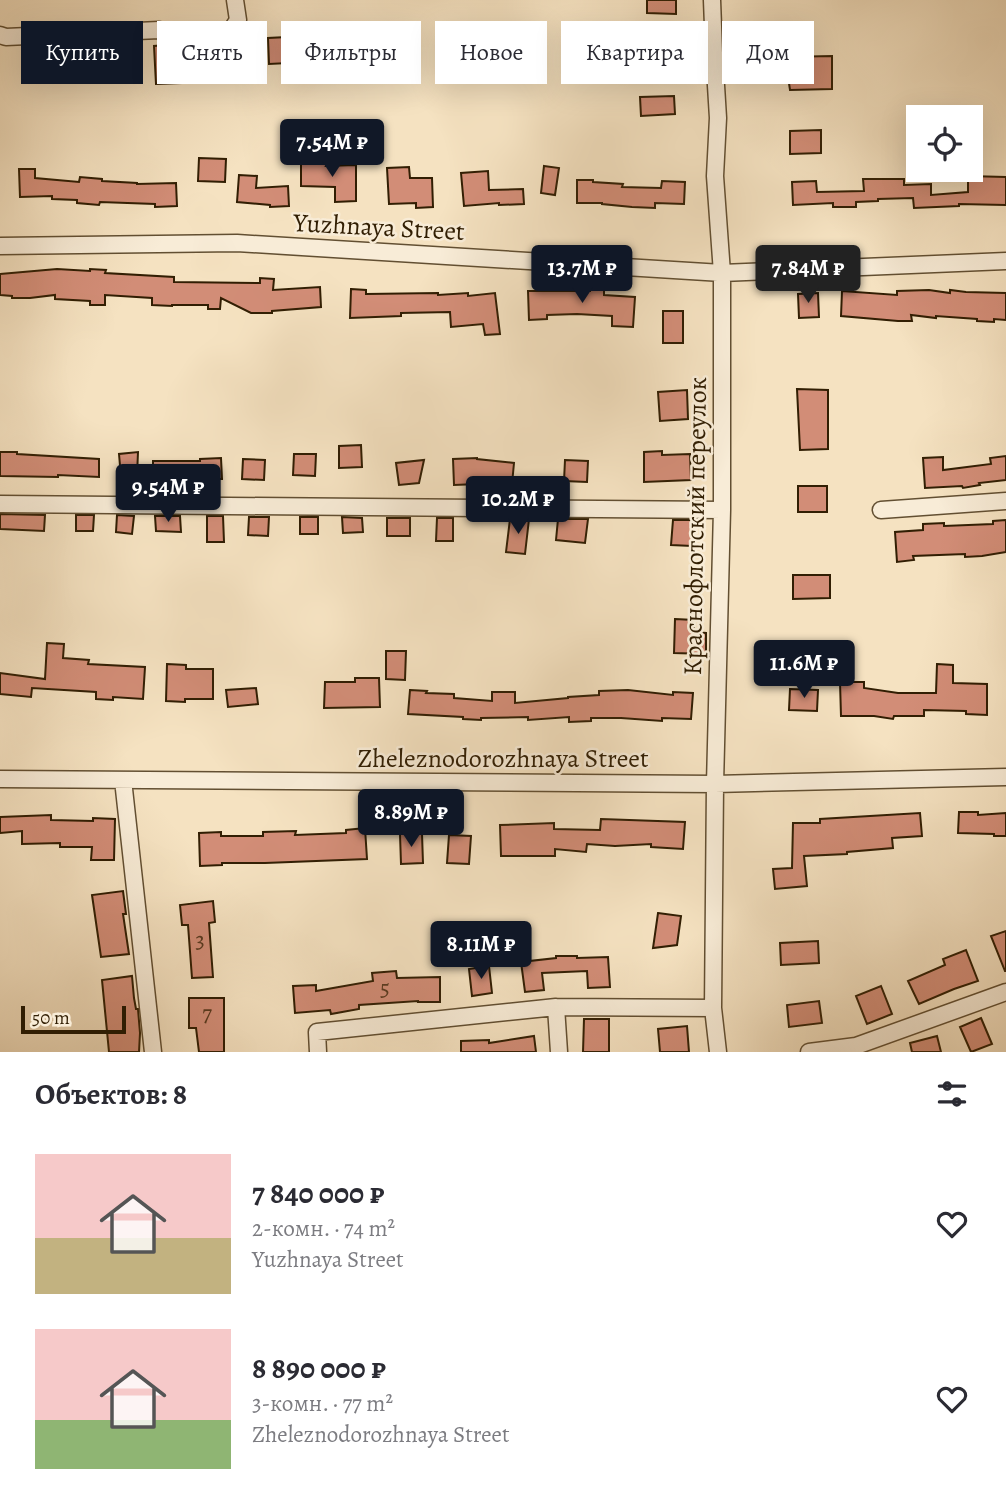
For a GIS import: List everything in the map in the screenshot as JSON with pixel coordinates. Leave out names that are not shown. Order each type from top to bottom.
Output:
[{"type":"street","points":[[0,35],[6,37],[159,30],[179,39],[226,39],[238,20],[235,0]]},
{"type":"street","name":"Краснофлотский переулок","points":[[712,0],[718,118],[715,176],[722,273],[722,510],[713,1008],[718,1052]]},
{"type":"street","name":"Yuzhnaya Street","points":[[0,246],[237,243],[722,273],[1006,261]]},
{"type":"street","points":[[881,509],[1006,501]]},
{"type":"street","points":[[0,504],[722,510]]},
{"type":"street","name":"Zheleznodorozhnaya Street","points":[[0,779],[715,784],[1006,777]]},
{"type":"street","points":[[123,780],[153,1052]]},
{"type":"street","points":[[809,1052],[856,1046],[1006,992]]},
{"type":"street","points":[[556,1007],[559,1052]]},
{"type":"street","points":[[318,1052],[317,1032],[556,1007],[713,1008]]},
{"type":"building","points":[[647,0],[676,0],[676,14],[647,13]]},
{"type":"building","points":[[281,37],[281,63],[269,64],[268,38]]},
{"type":"building","points":[[154,46],[157,46],[157,84],[156,84]]},
{"type":"building","points":[[814,56],[832,56],[832,89],[790,90],[789,84],[814,84]]},
{"type":"building","points":[[674,96],[675,114],[641,116],[640,97]]},
{"type":"building","points":[[821,130],[821,153],[790,154],[790,131]]},
{"type":"building","points":[[199,158],[226,159],[225,182],[198,181]]},
{"type":"building","points":[[301,163],[356,165],[356,201],[335,202],[335,187],[301,186]]},
{"type":"building","points":[[544,166],[559,168],[555,195],[541,193]]},
{"type":"building","points":[[409,167],[410,178],[432,178],[433,207],[416,208],[416,203],[389,204],[387,168]]},
{"type":"building","points":[[19,169],[35,169],[35,178],[79,182],[80,177],[137,184],[176,183],[177,206],[155,207],[155,204],[100,202],[99,205],[77,203],[77,200],[52,199],[52,196],[20,197]]},
{"type":"building","points":[[488,171],[489,190],[523,189],[524,204],[464,206],[461,173]]},
{"type":"building","points":[[239,175],[257,176],[256,188],[288,186],[289,206],[270,207],[237,202]]},
{"type":"building","points":[[983,176],[1006,177],[1006,205],[959,204],[914,208],[913,198],[856,202],[856,207],[833,207],[833,203],[793,205],[792,182],[816,181],[817,192],[864,191],[863,179],[904,179],[904,185],[931,184],[931,195],[968,192],[968,182],[983,182]]},
{"type":"building","points":[[577,180],[623,184],[622,187],[661,188],[662,181],[685,182],[684,204],[655,203],[655,208],[577,203]]},
{"type":"building","points":[[57,269],[106,270],[105,273],[174,277],[174,282],[260,283],[260,278],[274,279],[273,290],[320,287],[321,307],[251,313],[221,298],[220,309],[208,309],[208,305],[152,305],[152,298],[105,295],[105,305],[90,305],[90,301],[55,299],[55,295],[12,298],[0,295],[0,274]]},
{"type":"building","points":[[351,289],[366,290],[366,294],[468,293],[468,296],[495,293],[500,334],[485,335],[483,324],[451,327],[450,312],[350,318]]},
{"type":"building","points":[[604,290],[604,295],[635,297],[633,327],[612,326],[612,316],[547,315],[547,319],[529,320],[528,291]]},
{"type":"building","points":[[929,290],[950,293],[950,290],[1006,293],[1006,320],[994,319],[994,322],[911,315],[912,321],[898,321],[841,316],[842,291],[897,295],[897,291]]},
{"type":"building","points":[[818,293],[819,317],[799,318],[798,294]]},
{"type":"building","points":[[663,311],[683,311],[683,343],[663,343]]},
{"type":"building","points":[[797,389],[828,390],[828,449],[800,450]]},
{"type":"building","points":[[687,390],[688,419],[660,421],[658,392]]},
{"type":"building","points":[[361,445],[362,467],[339,468],[339,446]]},
{"type":"building","points":[[662,451],[662,455],[690,454],[691,480],[644,482],[644,452]]},
{"type":"building","points":[[0,452],[99,459],[99,477],[0,476]]},
{"type":"building","points":[[138,452],[137,476],[121,477],[119,454]]},
{"type":"building","points":[[294,454],[316,454],[315,476],[293,475]]},
{"type":"building","points":[[1006,456],[1006,480],[963,488],[925,488],[923,458],[943,457],[943,470],[991,464],[990,458]]},
{"type":"building","points":[[221,458],[222,479],[157,478],[157,475],[153,475],[153,461]]},
{"type":"building","points":[[477,458],[514,463],[512,484],[478,481],[478,484],[454,485],[453,459]]},
{"type":"building","points":[[243,459],[265,460],[264,480],[242,479]]},
{"type":"building","points":[[424,460],[419,483],[399,485],[396,463]]},
{"type":"building","points":[[565,460],[588,461],[587,482],[564,481]]},
{"type":"building","points":[[798,486],[827,486],[827,512],[798,512]]},
{"type":"building","points":[[0,514],[45,515],[44,531],[0,529]]},
{"type":"building","points":[[76,515],[94,515],[93,531],[76,531]]},
{"type":"building","points":[[117,515],[134,516],[132,534],[116,532]]},
{"type":"building","points":[[155,516],[180,516],[181,532],[156,531]]},
{"type":"building","points":[[207,516],[223,516],[224,542],[207,542]]},
{"type":"building","points":[[249,517],[269,517],[268,536],[248,535]]},
{"type":"building","points":[[300,517],[318,517],[318,534],[300,534]]},
{"type":"building","points":[[342,517],[362,518],[363,532],[343,533]]},
{"type":"building","points":[[387,518],[410,518],[410,536],[387,536]]},
{"type":"building","points":[[437,518],[453,518],[453,541],[436,541]]},
{"type":"building","points":[[510,519],[529,519],[525,554],[506,552]]},
{"type":"building","points":[[558,519],[588,519],[585,543],[556,540]]},
{"type":"building","points":[[673,520],[694,520],[692,546],[671,545]]},
{"type":"building","points":[[1006,520],[1006,552],[965,557],[965,554],[913,556],[914,560],[897,562],[895,532],[923,530],[923,524],[993,524],[993,521]]},
{"type":"building","points":[[793,575],[830,575],[830,598],[793,599]]},
{"type":"building","points":[[675,619],[694,620],[694,632],[706,633],[706,654],[674,653]]},
{"type":"building","points":[[47,643],[64,644],[63,658],[89,660],[88,664],[145,667],[143,699],[96,699],[96,692],[32,688],[31,697],[0,694],[0,673],[45,679]]},
{"type":"building","points":[[386,651],[406,651],[405,680],[386,679]]},
{"type":"building","points":[[167,664],[186,665],[186,669],[213,669],[213,699],[166,701]]},
{"type":"building","points":[[937,664],[953,665],[953,683],[987,684],[987,715],[966,714],[966,711],[924,710],[924,716],[894,716],[893,719],[841,716],[840,682],[864,682],[864,688],[898,693],[936,693]]},
{"type":"building","points":[[355,678],[379,678],[380,707],[324,708],[325,682],[355,682]]},
{"type":"building","points":[[256,688],[258,704],[228,707],[226,690]]},
{"type":"building","points":[[790,689],[818,690],[817,711],[789,710]]},
{"type":"building","points":[[410,690],[492,701],[492,692],[515,692],[515,703],[599,695],[599,691],[628,690],[673,695],[673,692],[693,693],[691,719],[662,718],[662,721],[591,718],[591,721],[569,722],[569,717],[481,720],[408,714]]},
{"type":"building","points":[[959,812],[978,812],[978,815],[1006,813],[1006,836],[958,833]]},
{"type":"building","points":[[920,813],[922,836],[892,838],[893,848],[804,856],[807,886],[775,889],[773,869],[792,868],[793,823],[820,823],[820,819]]},
{"type":"building","points":[[51,815],[51,820],[115,819],[114,860],[91,860],[92,847],[60,847],[60,843],[22,844],[22,831],[0,833],[0,817]]},
{"type":"building","points":[[601,819],[685,822],[683,849],[651,847],[651,844],[587,844],[586,852],[555,849],[555,856],[501,856],[500,825],[554,823],[554,829],[600,830]]},
{"type":"building","points":[[365,828],[367,859],[200,866],[199,833],[263,836],[263,832],[296,831],[295,835],[346,833],[346,830]]},
{"type":"building","points":[[400,834],[422,834],[423,863],[401,864]]},
{"type":"building","points":[[449,835],[471,836],[469,864],[447,863]]},
{"type":"building","points":[[123,891],[126,914],[123,914],[129,954],[101,957],[92,895]]},
{"type":"building","points":[[213,901],[215,922],[209,923],[213,977],[192,978],[188,925],[182,925],[180,905]]},
{"type":"building","points":[[658,913],[681,916],[677,945],[653,948]]},
{"type":"building","points":[[1006,931],[1006,971],[1005,971],[991,936]]},
{"type":"building","points":[[818,941],[819,963],[781,965],[780,943]]},
{"type":"building","points":[[966,950],[978,981],[919,1004],[908,981],[945,965],[943,959]]},
{"type":"building","points":[[556,956],[608,957],[610,987],[588,988],[587,971],[542,973],[544,990],[525,992],[521,962]]},
{"type":"building","points":[[489,966],[492,993],[472,996],[469,969]]},
{"type":"building","points":[[396,971],[397,978],[440,977],[440,1002],[359,1005],[359,1009],[331,1014],[330,1010],[295,1013],[293,986],[316,985],[316,991],[373,981],[372,973]]},
{"type":"building","points":[[132,976],[138,1009],[139,1052],[109,1052],[102,980]]},
{"type":"building","points":[[881,986],[892,1014],[867,1024],[856,996]]},
{"type":"building","points":[[189,998],[224,998],[224,1052],[199,1052],[196,1028],[189,1028]]},
{"type":"building","points":[[819,1001],[822,1023],[789,1027],[787,1005]]},
{"type":"building","points":[[981,1018],[992,1044],[971,1052],[960,1027]]},
{"type":"building","points":[[584,1019],[609,1019],[609,1052],[583,1052]]},
{"type":"building","points":[[687,1026],[689,1052],[660,1052],[658,1029]]},
{"type":"building","points":[[534,1036],[536,1052],[461,1052],[461,1041],[489,1040],[489,1043]]},
{"type":"building","points":[[937,1036],[941,1052],[912,1052],[910,1043]]}]
